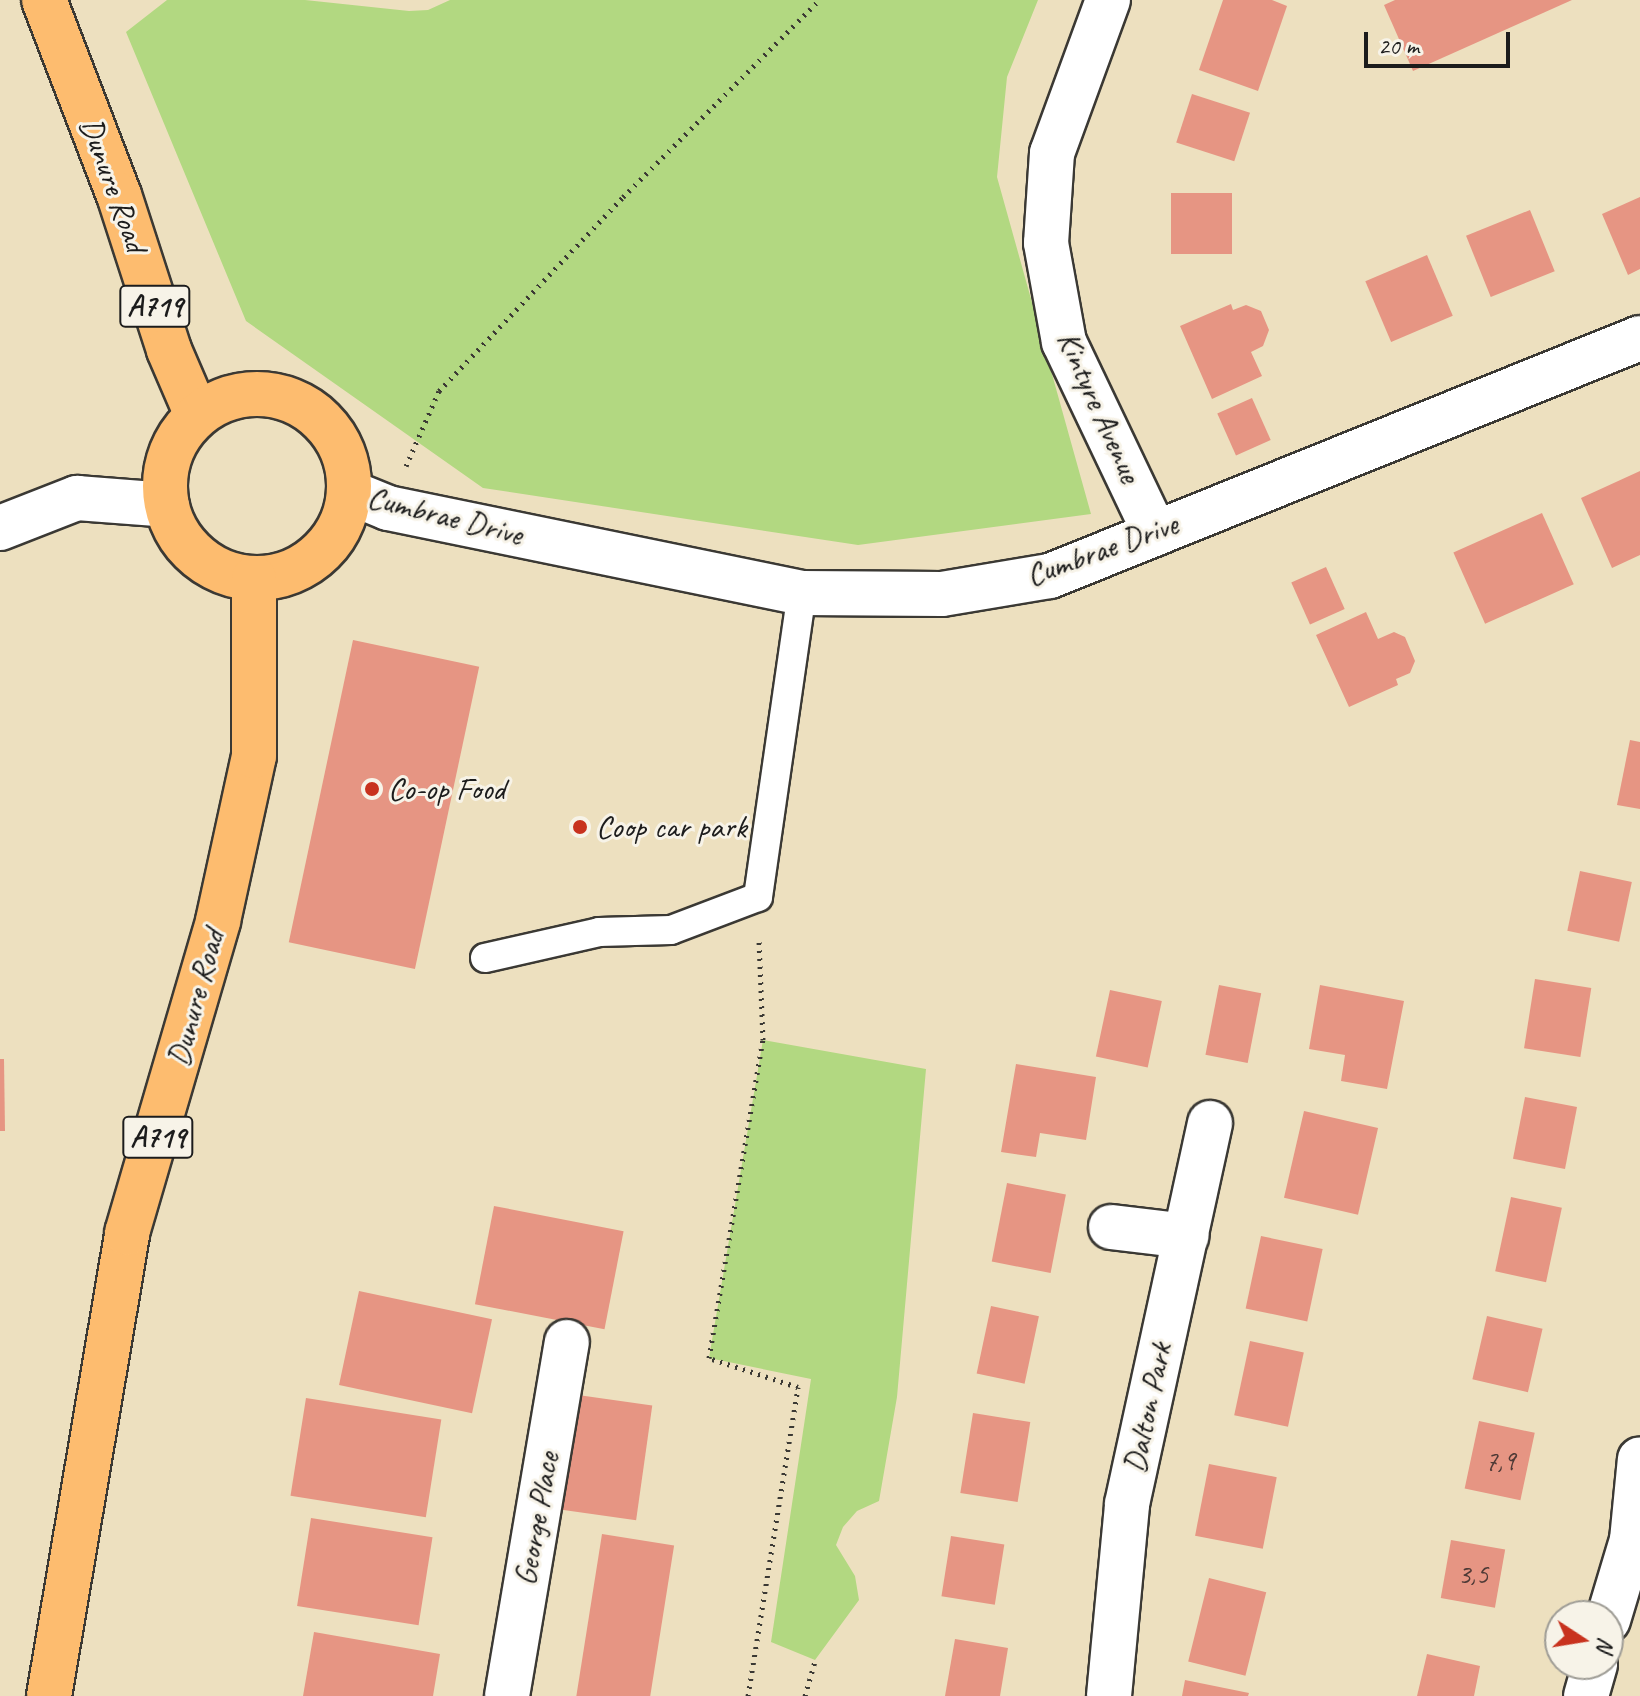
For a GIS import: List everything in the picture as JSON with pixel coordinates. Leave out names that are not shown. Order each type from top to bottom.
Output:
[{"type":"main road","name":"Dunure Road","points":[[44,0],[119,195],[169,350],[197,415]]},
{"type":"main road","points":[[254,393],[284,397],[312,412],[333,434],[368,500],[343,520],[329,544],[307,563],[282,575],[254,578],[224,572],[198,557],[178,533],[167,505],[165,480],[170,456],[181,433],[197,415],[224,399],[254,393]]},
{"type":"main road","name":"Dunure Road","points":[[49,1696],[127,1233],[218,921],[254,756],[254,578]]},
{"type":"street","name":"Kintyre Avenue","points":[[1108,0],[1052,153],[1046,243],[1064,342],[1155,533]]},
{"type":"street","name":"Cumbrae Drive","points":[[368,500],[802,593],[942,594],[1050,576],[1640,338]]},
{"type":"street","points":[[0,528],[77,498],[167,505]]},
{"type":"street","name":"Dalton Park","points":[[1109,1696],[1127,1504],[1210,1123]]},
{"type":"street","points":[[1111,1227],[1186,1236]]},
{"type":"street","name":"George Place","points":[[507,1696],[567,1342]]},
{"type":"street","points":[[1614,1600],[1632,1540],[1640,1459]]},
{"type":"lane","points":[[485,958],[599,932],[671,930],[758,897],[802,593]]},
{"type":"path","points":[[368,500],[439,391],[623,197],[819,0]]},
{"type":"path","points":[[748,1696],[798,1387],[709,1358],[763,1040],[758,897]]},
{"type":"path","points":[[805,1696],[815,1660]]},
{"type":"green space","points":[[167,0],[305,0],[409,11],[428,10],[450,0],[1038,0],[1007,77],[997,177],[1091,514],[858,545],[483,488],[246,321],[126,32]]},
{"type":"green space","points":[[763,1040],[926,1069],[897,1397],[879,1501],[857,1511],[843,1527],[836,1545],[855,1576],[859,1600],[815,1660],[771,1642],[811,1379],[709,1358]]},
{"type":"building","points":[[1223,0],[1272,0],[1287,6],[1258,91],[1199,70]]},
{"type":"building","points":[[1395,0],[1572,0],[1413,71],[1384,5]]},
{"type":"building","points":[[1192,94],[1250,113],[1234,161],[1176,143]]},
{"type":"building","points":[[1171,193],[1232,193],[1232,254],[1171,254]]},
{"type":"building","points":[[1640,197],[1640,269],[1628,275],[1602,214]]},
{"type":"building","points":[[1530,210],[1555,271],[1491,297],[1466,236]]},
{"type":"building","points":[[1427,255],[1453,316],[1391,342],[1365,281]]},
{"type":"building","points":[[1231,304],[1233,310],[1246,305],[1261,311],[1269,330],[1263,346],[1251,352],[1262,376],[1212,399],[1180,326]]},
{"type":"building","points":[[1252,398],[1271,440],[1236,455],[1217,413]]},
{"type":"building","points":[[1640,471],[1640,555],[1612,568],[1581,498]]},
{"type":"building","points":[[1542,513],[1574,584],[1485,624],[1453,552]]},
{"type":"building","points":[[1326,567],[1345,609],[1310,624],[1291,582]]},
{"type":"building","points":[[1366,612],[1378,639],[1394,632],[1405,637],[1415,661],[1410,673],[1396,679],[1398,685],[1349,707],[1316,635]]},
{"type":"building","points":[[353,640],[479,667],[415,969],[289,942]]},
{"type":"building","points":[[1630,740],[1640,742],[1640,809],[1617,805]]},
{"type":"building","points":[[1580,871],[1632,882],[1619,942],[1567,931]]},
{"type":"building","points":[[1535,979],[1591,988],[1580,1057],[1524,1048]]},
{"type":"building","points":[[1219,985],[1261,993],[1248,1063],[1205,1055]]},
{"type":"building","points":[[1320,985],[1404,1001],[1387,1089],[1341,1081],[1345,1055],[1309,1049]]},
{"type":"building","points":[[1110,990],[1162,1001],[1148,1068],[1096,1057]]},
{"type":"building","points":[[0,1059],[4,1059],[5,1131],[0,1131]]},
{"type":"building","points":[[1016,1064],[1096,1077],[1086,1140],[1040,1133],[1036,1157],[1001,1152]]},
{"type":"building","points":[[1525,1097],[1577,1107],[1565,1169],[1513,1159]]},
{"type":"building","points":[[1304,1111],[1378,1128],[1358,1215],[1284,1198]]},
{"type":"building","points":[[1007,1183],[1066,1194],[1051,1273],[992,1262]]},
{"type":"building","points":[[1511,1197],[1562,1208],[1546,1282],[1495,1271]]},
{"type":"building","points":[[494,1206],[624,1231],[604,1329],[475,1304]]},
{"type":"building","points":[[1261,1236],[1323,1249],[1307,1321],[1246,1308]]},
{"type":"building","points":[[359,1291],[492,1319],[472,1413],[339,1385]]},
{"type":"building","points":[[991,1306],[1039,1316],[1025,1384],[977,1373]]},
{"type":"building","points":[[1487,1316],[1543,1329],[1528,1392],[1472,1379]]},
{"type":"building","points":[[1250,1341],[1304,1352],[1288,1427],[1234,1415]]},
{"type":"building","points":[[578,1395],[652,1405],[636,1520],[562,1510]]},
{"type":"building","points":[[306,1398],[441,1419],[426,1517],[291,1496]]},
{"type":"building","points":[[973,1413],[1030,1422],[1018,1502],[960,1493]]},
{"type":"building","points":[[1479,1421],[1535,1433],[1520,1500],[1465,1488]]},
{"type":"building","points":[[1209,1464],[1277,1477],[1263,1549],[1195,1536]]},
{"type":"building","points":[[311,1518],[432,1537],[419,1625],[297,1606]]},
{"type":"building","points":[[602,1534],[674,1545],[650,1696],[576,1696]]},
{"type":"building","points":[[951,1536],[1004,1544],[995,1605],[941,1596]]},
{"type":"building","points":[[1451,1540],[1505,1550],[1495,1608],[1441,1598]]},
{"type":"building","points":[[1209,1578],[1266,1592],[1245,1676],[1188,1661]]},
{"type":"building","points":[[314,1632],[440,1654],[433,1696],[303,1696]]},
{"type":"building","points":[[955,1639],[1008,1648],[1000,1696],[945,1696]]},
{"type":"building","points":[[1427,1654],[1480,1666],[1474,1696],[1417,1696]]},
{"type":"building","points":[[1185,1680],[1249,1693],[1248,1696],[1182,1696]]},
{"type":"place","name":"Co-op Food","points":[[372,789]]},
{"type":"place","name":"Coop car park","points":[[580,827]]}]
